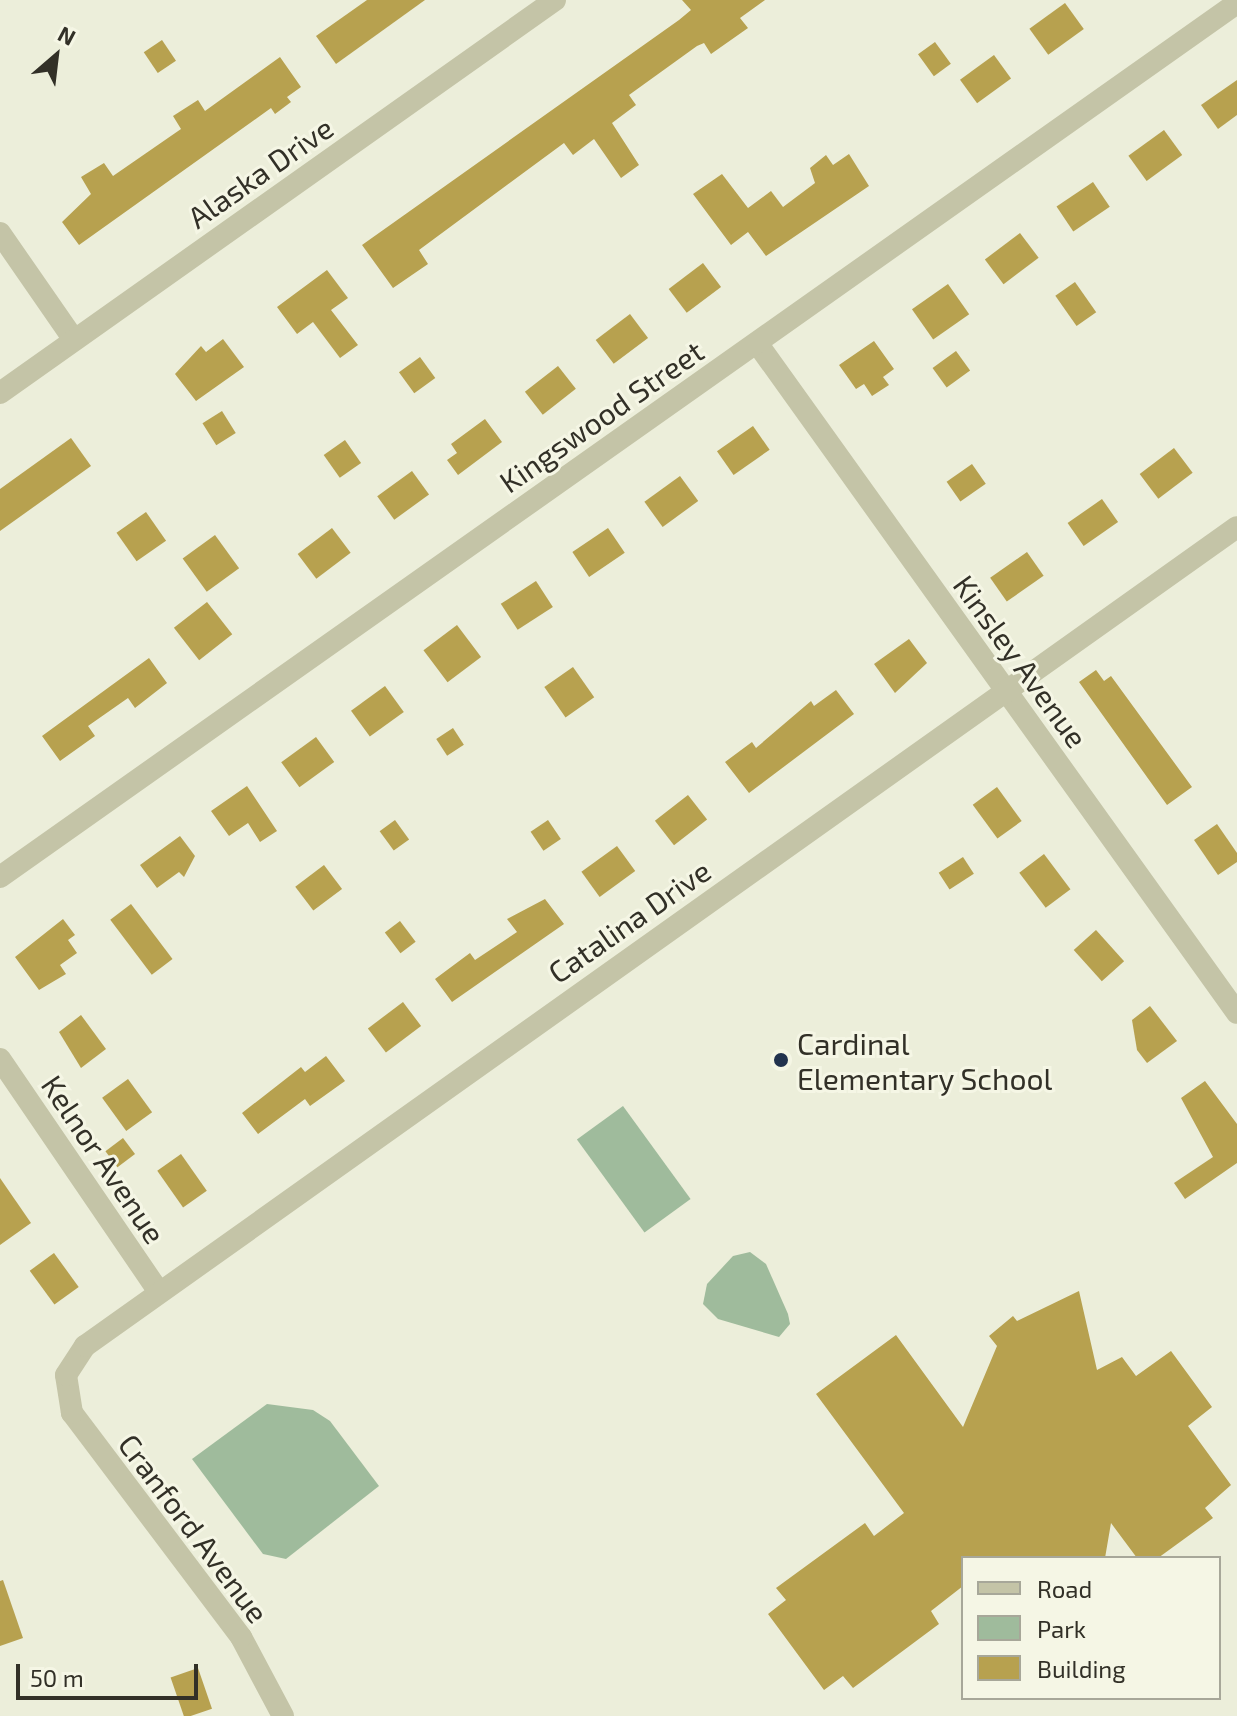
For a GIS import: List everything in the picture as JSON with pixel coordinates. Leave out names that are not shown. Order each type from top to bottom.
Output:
[{"type":"street","name":"Alaska Drive","points":[[0,393],[555,0]]},
{"type":"street","name":"Kingswood Street","points":[[0,877],[1237,3]]},
{"type":"street","points":[[0,233],[74,340]]},
{"type":"street","name":"Kinsley Avenue","points":[[757,343],[1237,1013]]},
{"type":"street","name":"Catalina Drive","points":[[66,1375],[99,1333],[1237,527]]},
{"type":"street","name":"Kelnor Avenue","points":[[0,1059],[159,1292]]},
{"type":"street","name":"Cranford Avenue","points":[[66,1375],[67,1396],[81,1429],[241,1637],[283,1716]]},
{"type":"green space","points":[[623,1106],[691,1199],[644,1233],[577,1140]]},
{"type":"green space","points":[[750,1252],[766,1264],[788,1314],[790,1324],[779,1337],[718,1319],[703,1304],[707,1284],[733,1256]]},
{"type":"green space","points":[[267,1404],[313,1410],[330,1421],[379,1486],[286,1559],[263,1554],[192,1459]]},
{"type":"building","points":[[367,0],[425,0],[336,64],[316,36]]},
{"type":"building","points":[[682,0],[765,0],[740,18],[748,28],[711,54],[704,43],[697,46],[629,95],[636,105],[612,123],[639,165],[621,178],[594,139],[573,155],[564,143],[419,250],[428,264],[393,288],[362,245],[679,20],[691,10]]},
{"type":"building","points":[[1065,3],[1084,29],[1048,55],[1029,29]]},
{"type":"building","points":[[162,40],[176,61],[158,73],[144,52]]},
{"type":"building","points":[[935,42],[951,64],[934,76],[918,54]]},
{"type":"building","points":[[994,55],[1011,78],[977,103],[960,80]]},
{"type":"building","points":[[280,57],[301,87],[287,97],[291,102],[275,114],[271,108],[79,245],[62,222],[91,194],[81,177],[104,163],[113,176],[181,129],[173,116],[198,100],[205,111]]},
{"type":"building","points":[[1237,80],[1237,115],[1218,129],[1201,105]]},
{"type":"building","points":[[1164,130],[1182,155],[1147,181],[1128,156]]},
{"type":"building","points":[[849,154],[869,186],[766,256],[748,232],[731,245],[693,194],[722,174],[748,208],[771,191],[783,207],[815,183],[810,168],[826,155],[833,165]]},
{"type":"building","points":[[1093,182],[1110,207],[1073,231],[1057,207]]},
{"type":"building","points":[[1020,233],[1039,258],[1004,284],[985,259]]},
{"type":"building","points":[[703,263],[721,287],[687,313],[669,289]]},
{"type":"building","points":[[327,270],[348,298],[331,310],[358,345],[340,358],[313,322],[297,334],[277,307]]},
{"type":"building","points":[[1075,282],[1096,312],[1077,326],[1055,296]]},
{"type":"building","points":[[948,284],[969,314],[933,340],[912,309]]},
{"type":"building","points":[[630,314],[648,338],[614,364],[596,340]]},
{"type":"building","points":[[223,339],[244,367],[196,401],[175,374],[201,346],[206,352]]},
{"type":"building","points":[[874,341],[894,369],[883,377],[889,385],[872,396],[864,384],[856,389],[839,365]]},
{"type":"building","points":[[956,351],[970,370],[947,387],[933,368]]},
{"type":"building","points":[[420,357],[435,378],[414,393],[399,372]]},
{"type":"building","points":[[558,366],[576,389],[543,415],[525,392]]},
{"type":"building","points":[[222,411],[236,433],[216,445],[202,423]]},
{"type":"building","points":[[485,419],[502,442],[458,475],[447,460],[457,453],[451,444]]},
{"type":"building","points":[[753,426],[770,450],[734,475],[717,451]]},
{"type":"building","points":[[71,438],[91,466],[0,531],[0,489]]},
{"type":"building","points":[[345,440],[361,463],[340,478],[324,455]]},
{"type":"building","points":[[1174,448],[1193,473],[1158,499],[1140,474]]},
{"type":"building","points":[[972,464],[986,484],[960,501],[947,482]]},
{"type":"building","points":[[412,471],[429,494],[394,520],[377,496]]},
{"type":"building","points":[[680,476],[698,501],[663,527],[644,502]]},
{"type":"building","points":[[1102,499],[1118,522],[1084,546],[1068,523]]},
{"type":"building","points":[[146,512],[166,541],[137,561],[117,533]]},
{"type":"building","points":[[332,528],[351,553],[316,579],[298,554]]},
{"type":"building","points":[[608,528],[625,553],[589,577],[572,552]]},
{"type":"building","points":[[215,535],[239,568],[207,592],[183,559]]},
{"type":"building","points":[[1027,552],[1044,576],[1007,602],[990,578]]},
{"type":"building","points":[[536,581],[553,607],[518,630],[501,604]]},
{"type":"building","points":[[207,602],[232,634],[199,660],[174,628]]},
{"type":"building","points":[[457,625],[481,657],[448,682],[423,650]]},
{"type":"building","points":[[909,639],[927,663],[895,693],[874,664]]},
{"type":"building","points":[[149,658],[167,683],[135,708],[128,698],[88,726],[95,736],[60,761],[42,736]]},
{"type":"building","points":[[573,667],[594,697],[566,717],[544,687]]},
{"type":"building","points":[[1096,670],[1104,681],[1111,676],[1192,787],[1167,805],[1079,682]]},
{"type":"building","points":[[385,686],[404,712],[370,737],[351,711]]},
{"type":"building","points":[[836,690],[854,714],[749,793],[725,762],[752,742],[756,748],[811,701],[814,706]]},
{"type":"building","points":[[453,728],[464,745],[447,756],[436,739]]},
{"type":"building","points":[[316,737],[334,762],[299,787],[281,762]]},
{"type":"building","points":[[247,786],[277,831],[260,842],[248,823],[229,836],[211,811]]},
{"type":"building","points":[[997,787],[1022,821],[997,839],[973,805]]},
{"type":"building","points":[[688,795],[707,819],[674,845],[655,821]]},
{"type":"building","points":[[395,820],[409,839],[394,851],[380,831]]},
{"type":"building","points":[[548,820],[561,839],[543,851],[531,832]]},
{"type":"building","points":[[1217,824],[1237,853],[1237,862],[1218,875],[1194,840]]},
{"type":"building","points":[[180,836],[195,856],[184,877],[179,872],[157,888],[140,865]]},
{"type":"building","points":[[617,846],[635,871],[600,897],[581,872]]},
{"type":"building","points":[[1044,854],[1070,889],[1046,908],[1019,873]]},
{"type":"building","points":[[963,857],[974,874],[950,890],[939,873]]},
{"type":"building","points":[[324,865],[342,889],[313,911],[295,887]]},
{"type":"building","points":[[545,899],[564,924],[452,1002],[435,979],[470,953],[475,960],[517,932],[507,919]]},
{"type":"building","points":[[131,904],[173,959],[152,975],[110,920]]},
{"type":"building","points":[[63,919],[75,935],[68,940],[77,953],[60,965],[66,974],[39,990],[15,957]]},
{"type":"building","points":[[400,921],[416,942],[400,953],[385,932]]},
{"type":"building","points":[[1096,930],[1124,961],[1102,981],[1074,950]]},
{"type":"building","points":[[403,1002],[421,1026],[386,1052],[368,1028]]},
{"type":"building","points":[[1150,1006],[1177,1041],[1147,1063],[1137,1050],[1132,1020]]},
{"type":"building","points":[[81,1015],[106,1049],[81,1068],[59,1032]]},
{"type":"building","points":[[326,1056],[345,1081],[310,1106],[305,1099],[258,1134],[242,1113],[301,1067],[305,1072]]},
{"type":"building","points":[[128,1079],[152,1112],[126,1131],[102,1098]]},
{"type":"building","points":[[1205,1081],[1237,1124],[1237,1163],[1185,1199],[1174,1183],[1213,1157],[1181,1098]]},
{"type":"building","points":[[123,1138],[135,1154],[117,1167],[105,1151]]},
{"type":"building","points":[[181,1154],[207,1191],[183,1207],[157,1171]]},
{"type":"building","points":[[0,1178],[31,1223],[0,1245]]},
{"type":"building","points":[[54,1253],[79,1287],[54,1305],[30,1271]]},
{"type":"building","points":[[1079,1291],[1097,1370],[1122,1357],[1136,1376],[1171,1351],[1212,1407],[1188,1426],[1231,1485],[1205,1508],[1213,1518],[1161,1556],[1136,1556],[1111,1523],[1105,1556],[961,1556],[961,1588],[931,1611],[939,1624],[853,1688],[843,1676],[824,1690],[768,1614],[786,1600],[776,1588],[865,1523],[874,1536],[904,1513],[816,1394],[896,1335],[963,1427],[997,1346],[989,1336],[1013,1316],[1017,1321]]},
{"type":"building","points":[[3,1580],[23,1638],[0,1646],[0,1581]]},
{"type":"building","points":[[198,1668],[212,1709],[184,1716],[171,1677]]},
{"type":"place","name":"Cardinal Elementary School","points":[[781,1060]]}]
